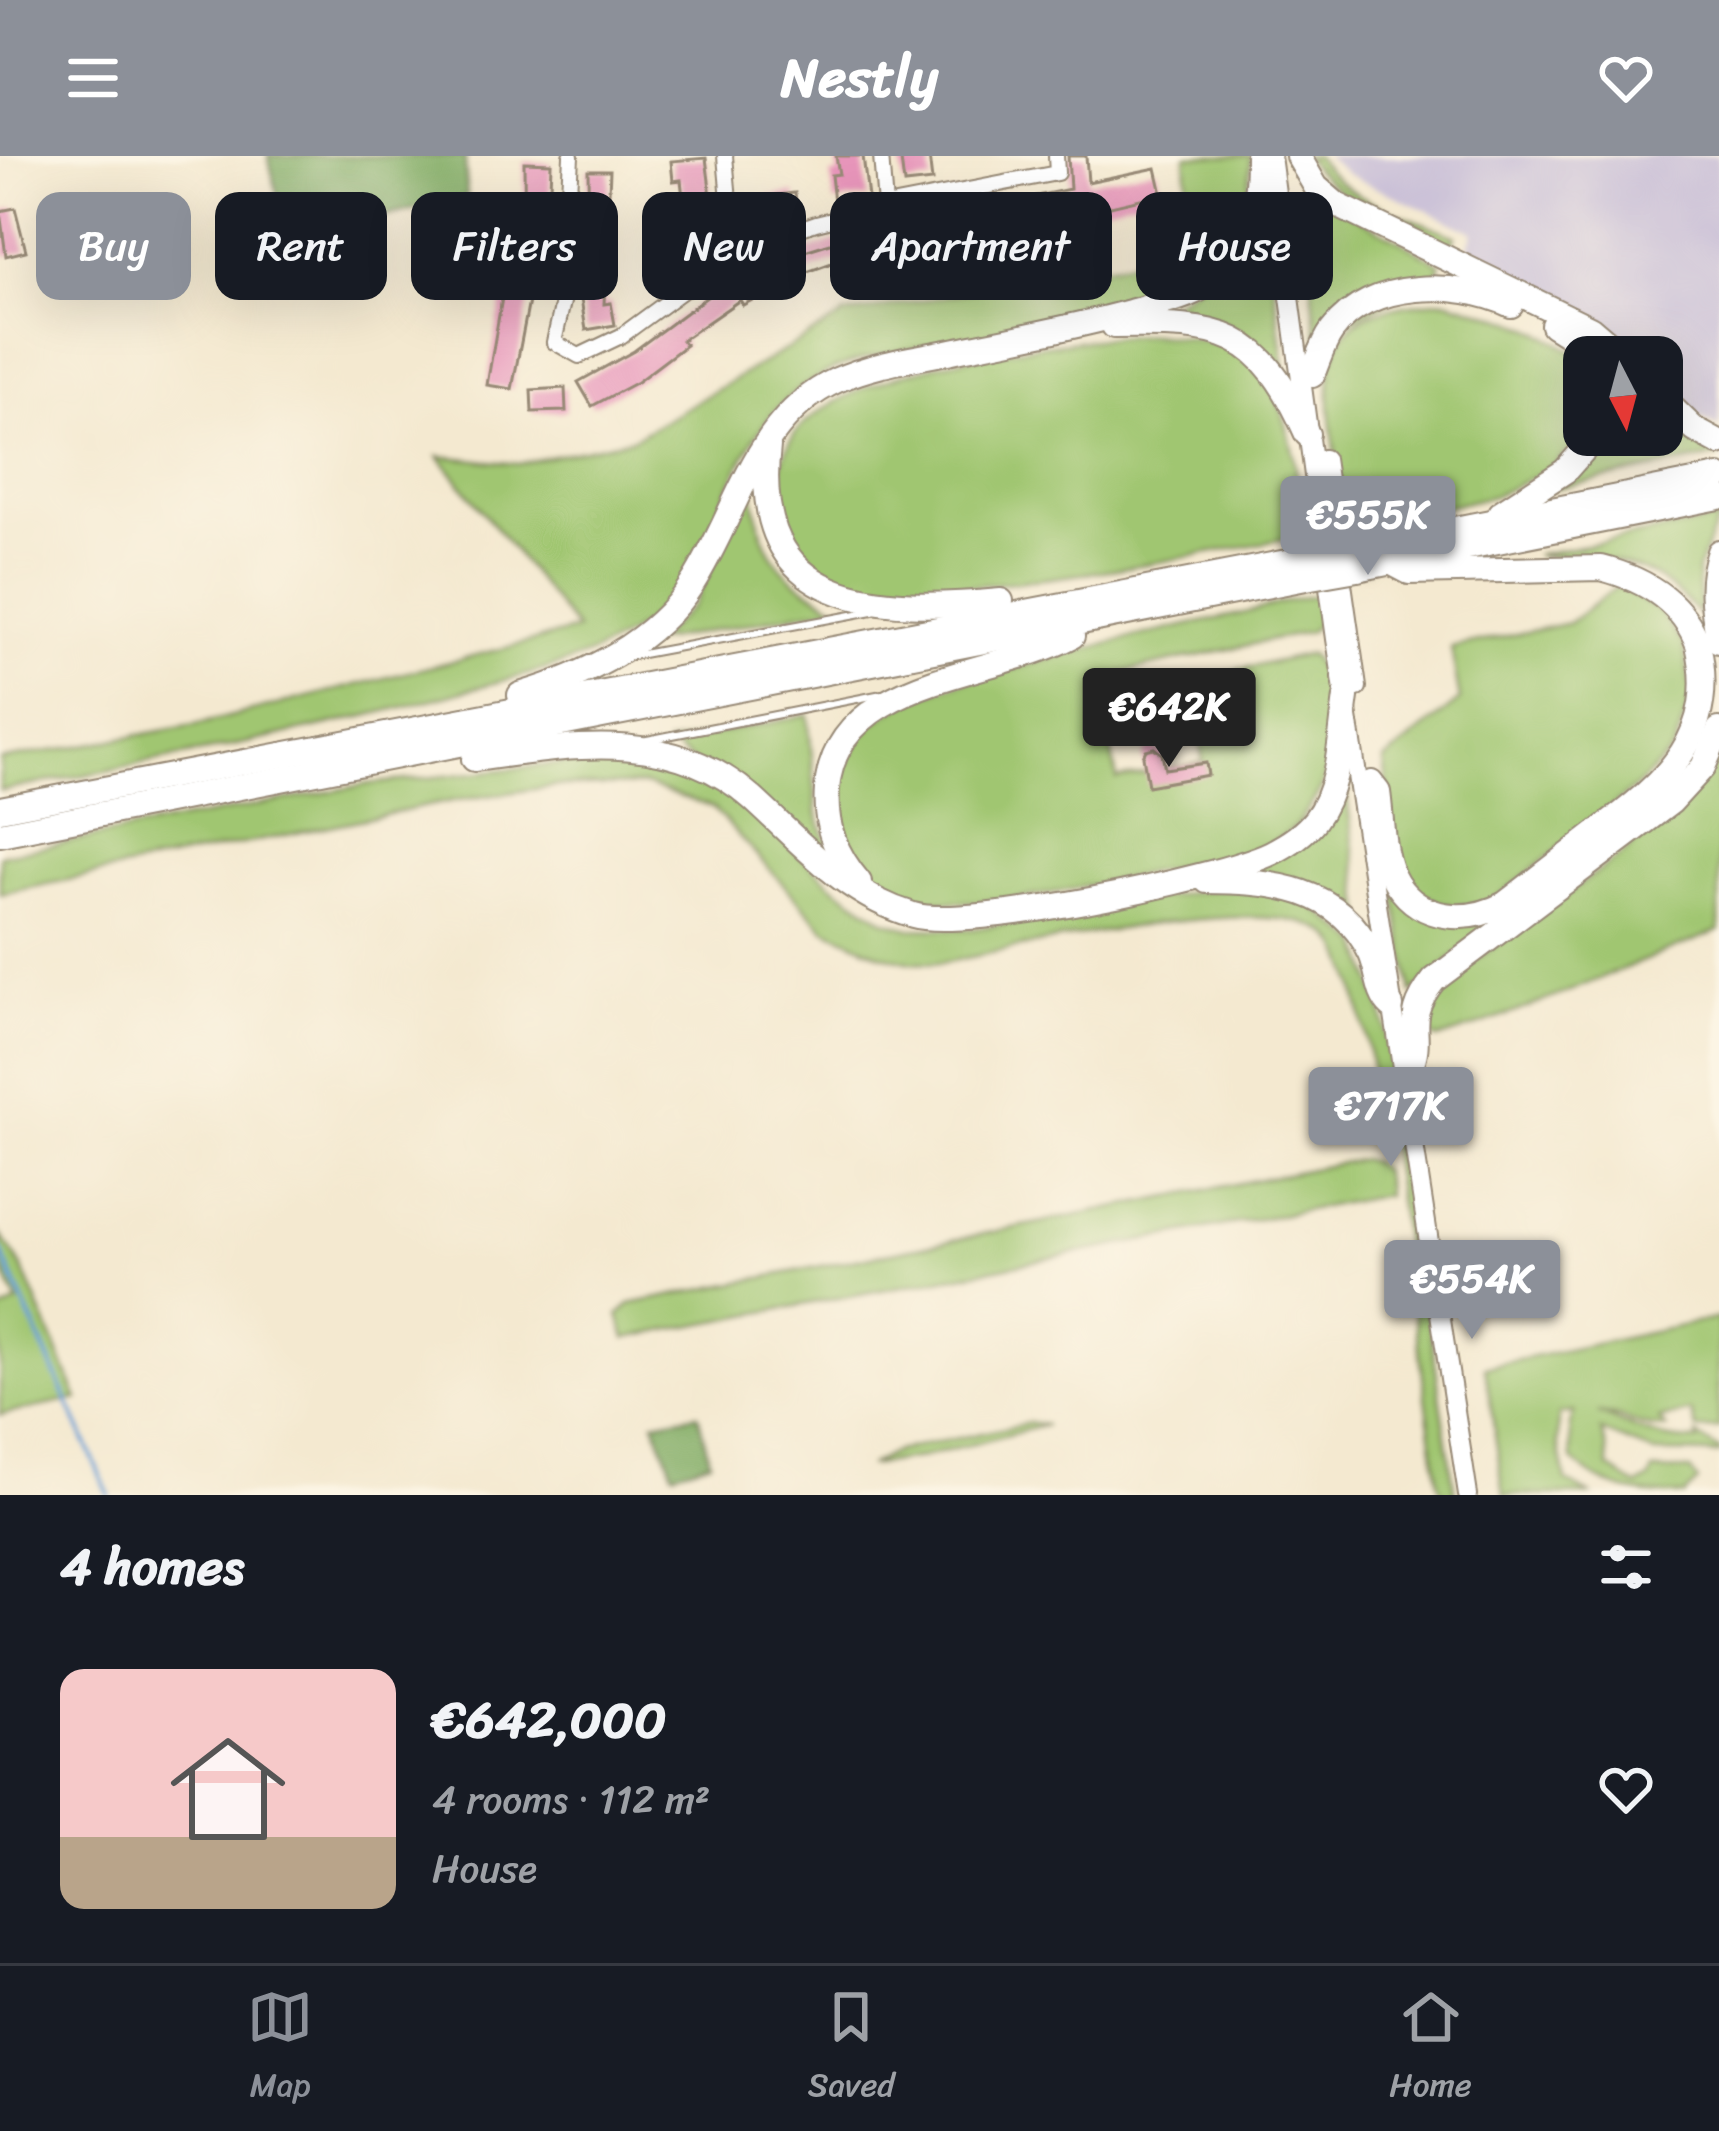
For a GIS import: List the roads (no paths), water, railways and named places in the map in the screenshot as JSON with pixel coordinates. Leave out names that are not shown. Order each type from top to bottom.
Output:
[{"type":"highway","points":[[438,723],[603,662],[668,615],[693,583],[746,474],[799,404],[822,387],[857,372],[1076,327],[1174,300],[1219,277],[1251,226],[1258,156]]},
{"type":"highway","points":[[1298,156],[1316,187],[1337,205],[1599,336]]},
{"type":"highway","points":[[1312,375],[1330,333],[1349,313],[1401,292],[1463,290],[1495,297],[1573,336]]},
{"type":"highway","points":[[1076,327],[1177,325],[1231,336],[1253,350],[1283,382],[1307,434]]},
{"type":"highway","points":[[1683,418],[1719,443]]},
{"type":"highway","points":[[769,442],[764,481],[767,514],[783,549],[806,575],[846,597],[900,606],[1046,594],[1074,601]]},
{"type":"highway","points":[[1482,523],[1565,471],[1579,456]]},
{"type":"highway","points":[[0,809],[1074,601],[1355,559],[1482,523],[1719,477]]},
{"type":"highway","points":[[1355,559],[1390,562],[1719,497]]},
{"type":"highway","points":[[1719,552],[1712,590],[1719,641]]},
{"type":"highway","points":[[1371,783],[1378,792],[1387,860],[1397,884],[1415,903],[1437,914],[1465,918],[1505,904],[1663,783],[1690,753],[1707,712],[1707,675],[1686,620],[1650,586],[1629,575],[1600,568],[1409,572],[1390,562]]},
{"type":"highway","points":[[0,834],[1102,618],[1310,567]]},
{"type":"highway","points":[[872,898],[844,864],[826,808],[836,753],[852,730],[876,709],[919,687],[1066,640],[1102,618]]},
{"type":"highway","points":[[311,773],[360,778],[569,746],[620,745],[673,754],[713,770],[749,795],[826,870],[872,898],[920,918],[947,920],[1181,881],[1269,854],[1315,820],[1333,783],[1346,697]]},
{"type":"highway","points":[[1410,1067],[1415,1055],[1413,1016],[1434,980],[1671,802],[1702,767],[1719,730]]},
{"type":"highway","points":[[1181,881],[1260,881],[1316,897],[1357,930],[1371,953],[1383,998],[1391,1006]]},
{"type":"main road","points":[[1271,156],[1391,1006],[1468,1495]]},
{"type":"main road","points":[[1283,156],[1424,1197]]},
{"type":"street","points":[[571,156],[563,302],[554,342],[579,356],[620,336],[669,300]]},
{"type":"street","points":[[724,156],[728,192]]},
{"type":"street","points":[[881,156],[884,192]]},
{"type":"street","points":[[942,192],[1057,164]]},
{"type":"lane","points":[[603,662],[900,606]]},
{"type":"lane","points":[[620,745],[919,687]]},
{"type":"waterway","points":[[0,1249],[109,1495]]}]
